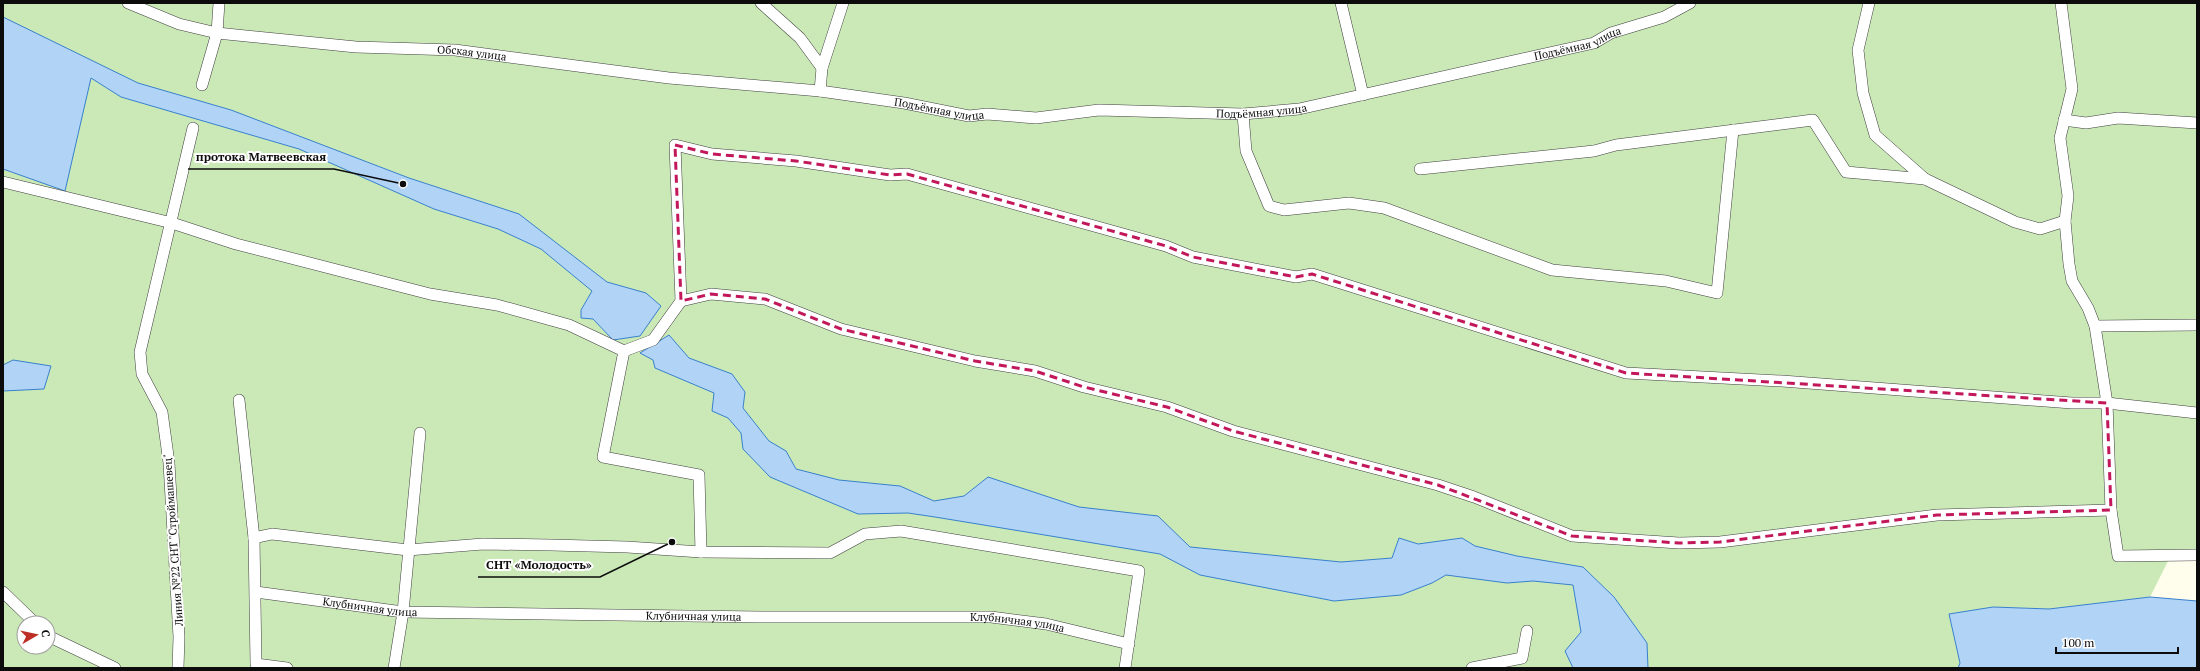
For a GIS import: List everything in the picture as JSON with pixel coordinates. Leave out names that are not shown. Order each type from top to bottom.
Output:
[{"type":"street","name":"Обская улица","points":[[128,3],[179,24],[217,33],[356,47],[455,50],[669,78],[820,91]]},
{"type":"street","points":[[202,85],[217,33],[219,3]]},
{"type":"street","points":[[762,3],[800,38],[822,68]]},
{"type":"street","points":[[820,91],[822,68],[843,3]]},
{"type":"street","points":[[1341,3],[1363,94]]},
{"type":"street","name":"Подъёмная улица","points":[[820,91],[904,103],[969,116],[987,114],[1036,118],[1099,110],[1243,114],[1299,109],[1594,43],[1611,34],[1664,17],[1690,3]]},
{"type":"street","points":[[1869,3],[1858,50],[1863,93],[1875,135],[1925,178],[2015,222],[2040,229],[2065,221]]},
{"type":"street","points":[[2061,3],[2072,90],[2060,138],[2068,196],[2065,221],[2072,282],[2088,308],[2095,326],[2107,402],[2111,510],[2118,556],[2197,556]]},
{"type":"street","points":[[1243,114],[1246,151],[1269,206],[1284,210],[1349,203],[1384,208],[1552,270],[1666,281],[1717,293],[1733,130]]},
{"type":"street","points":[[2064,120],[2086,123],[2118,118],[2197,123]]},
{"type":"street","points":[[1420,169],[1594,151],[1616,145],[1813,120],[1846,172],[1925,178]]},
{"type":"street","name":"Линия №22 СНТ \"Строймашевец\"","points":[[178,668],[179,637],[169,463],[162,412],[142,374],[140,352],[172,223],[193,128]]},
{"type":"street","points":[[3,182],[172,223],[244,246],[430,294],[497,305],[569,325],[624,351],[653,340],[681,301],[675,145],[712,154],[796,161],[890,175],[907,174],[1166,246],[1193,257],[1296,277],[1312,274],[1626,373],[1782,381],[2072,403],[2107,402],[2197,413]]},
{"type":"street","points":[[681,301],[711,294],[765,299],[841,329],[975,361],[1035,371],[1084,387],[1167,408],[1233,430],[1432,483],[1474,497],[1572,536],[1678,543],[1720,542],[1937,515],[2111,510]]},
{"type":"street","points":[[2095,326],[2197,325]]},
{"type":"street","points":[[624,351],[603,457],[699,475],[700,552]]},
{"type":"street","points":[[239,400],[254,538],[256,664],[287,668]]},
{"type":"street","points":[[394,668],[403,612],[420,433]]},
{"type":"street","points":[[254,538],[272,534],[408,550],[491,544],[627,547],[700,552],[830,554],[865,534],[901,531],[1140,571],[1125,668]]},
{"type":"street","points":[[3,592],[27,615]]},
{"type":"street","name":"Клубничная улица","points":[[256,592],[403,612],[760,617],[991,617],[1046,624],[1129,644]]},
{"type":"street","points":[[1472,668],[1522,658],[1527,631]]},
{"type":"street","points":[[56,640],[115,668]]},
{"type":"highlighted area","points":[[675,145],[712,154],[796,161],[890,175],[907,174],[1166,246],[1193,257],[1296,277],[1312,274],[1626,373],[2107,403],[2111,510],[1937,515],[1720,542],[1679,543],[1572,536],[1438,485],[1233,431],[1167,407],[1084,387],[1035,371],[975,361],[841,329],[765,299],[711,294],[681,301]]},
{"type":"green space","points":[[3,3],[2197,3],[2197,561],[2168,561],[2150,597],[2049,609],[1993,607],[1949,614],[1960,663],[1958,668],[3,668]]},
{"type":"water","points":[[3,17],[138,83],[231,110],[409,178],[519,214],[607,282],[646,293],[661,306],[640,336],[613,340],[593,319],[581,318],[581,310],[592,291],[541,249],[498,229],[434,209],[299,149],[121,97],[91,78],[65,191],[3,169]]},
{"type":"water","points":[[669,335],[689,358],[732,374],[745,392],[743,408],[769,441],[786,451],[796,469],[839,480],[900,486],[934,501],[964,496],[988,477],[1079,507],[1158,516],[1190,547],[1341,562],[1392,558],[1399,538],[1418,544],[1462,538],[1475,546],[1517,556],[1583,567],[1614,597],[1647,643],[1648,668],[1573,668],[1565,651],[1581,632],[1573,585],[1533,581],[1507,583],[1446,575],[1432,583],[1401,595],[1334,601],[1200,575],[1160,554],[908,513],[858,514],[770,477],[743,449],[741,433],[728,418],[712,411],[714,393],[655,368],[653,360],[640,353]]},
{"type":"water","points":[[13,360],[51,366],[44,389],[3,391],[3,365]]},
{"type":"water","points":[[2150,597],[2197,601],[2197,668],[1958,668],[1960,663],[1949,614],[1993,607],[2049,609]]},
{"type":"place","name":"протока Матвеевская","points":[[403,184]]},
{"type":"place","name":"СНТ «Молодость»","points":[[672,542]]}]
